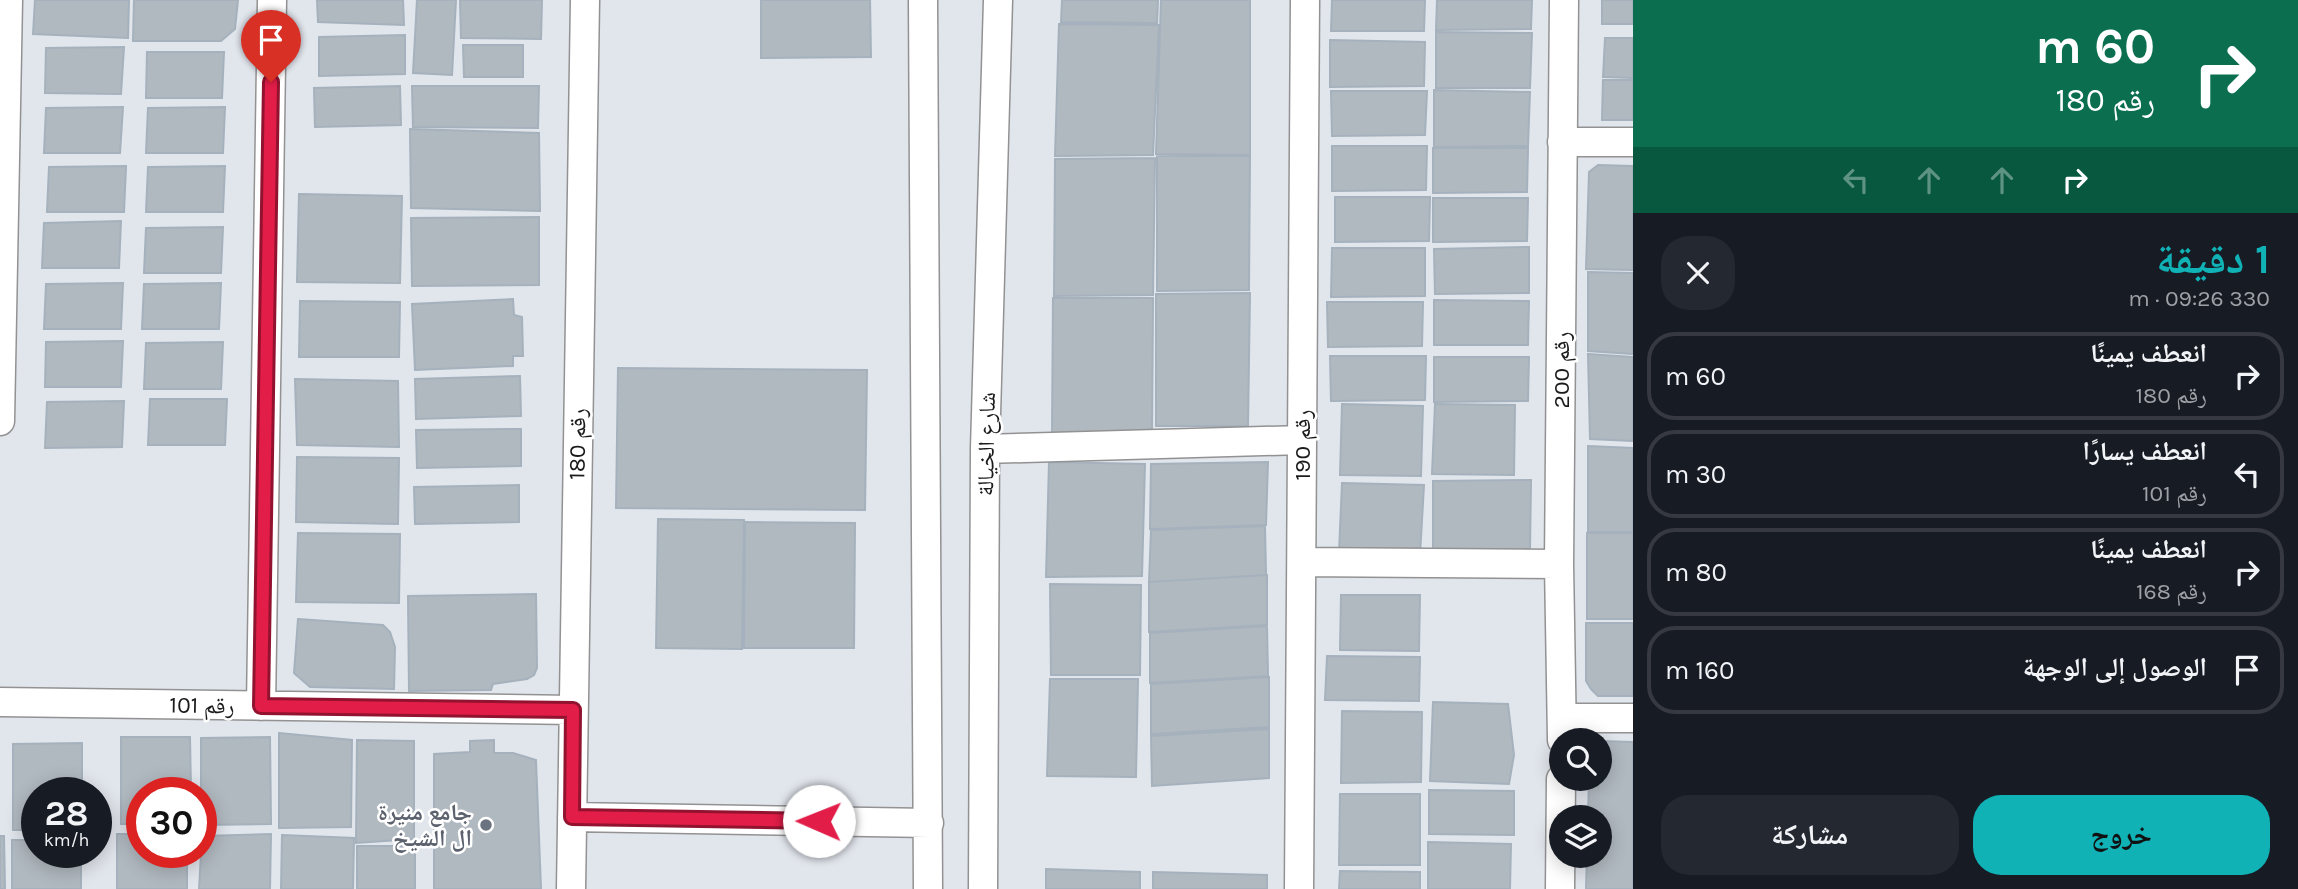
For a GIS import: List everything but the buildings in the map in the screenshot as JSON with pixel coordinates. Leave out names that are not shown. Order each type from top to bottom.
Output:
[{"type":"street","points":[[0,421],[8,0]]},
{"type":"street","points":[[261,706],[272,0]]},
{"type":"street","name":"رقم 180","points":[[571,889],[585,0]]},
{"type":"street","points":[[923,0],[928,889]]},
{"type":"street","name":"شارع الخيالة","points":[[983,889],[985,449],[998,0]]},
{"type":"street","name":"رقم 190","points":[[1299,889],[1305,0]]},
{"type":"street","name":"رقم 200","points":[[1562,728],[1559,564],[1564,0]]},
{"type":"street","points":[[1562,142],[1633,142]]},
{"type":"street","points":[[985,449],[1302,440]]},
{"type":"street","points":[[1302,562],[1559,564]]},
{"type":"street","name":"رقم 101","points":[[0,702],[573,710]]},
{"type":"street","points":[[1568,728],[1633,718]]},
{"type":"street","points":[[1560,889],[1561,791]]},
{"type":"street","points":[[572,817],[929,823]]},
{"type":"place","name":"جامع منيرة ال الشيخ","points":[[486,825]]},
{"type":"route","points":[[271,82],[261,706],[573,710],[572,817],[819,821]]}]
